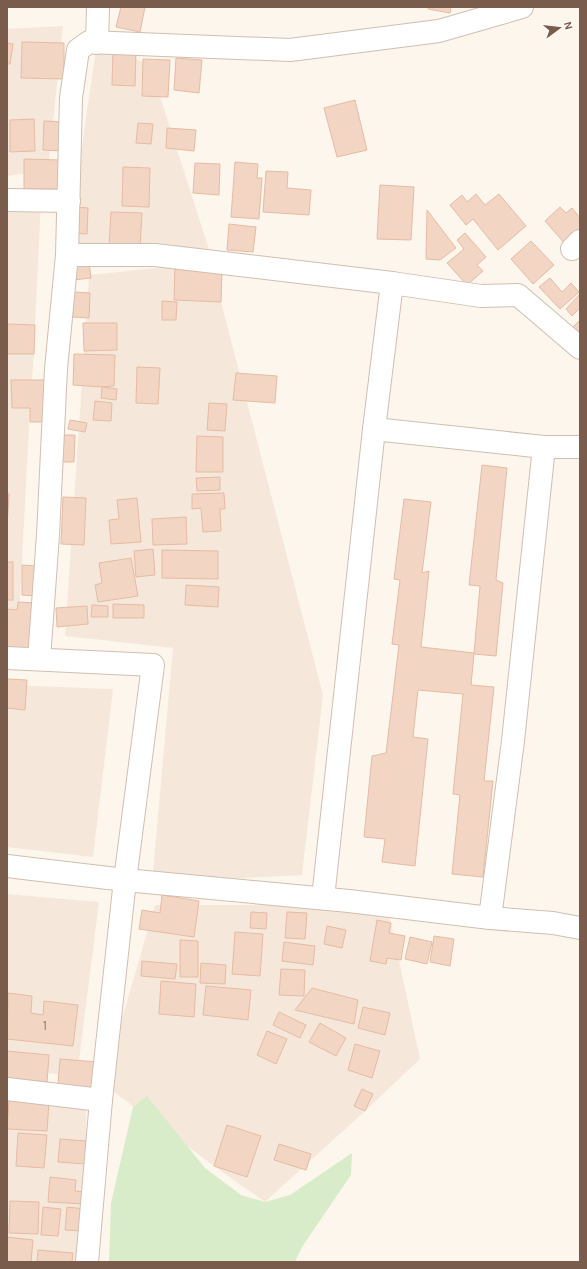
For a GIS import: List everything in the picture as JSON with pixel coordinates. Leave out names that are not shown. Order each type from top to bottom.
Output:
[{"type":"street","points":[[97,42],[98,7]]},
{"type":"street","points":[[40,659],[56,369],[67,255],[71,98],[78,50],[89,42],[97,42],[290,50],[439,31],[522,7]]},
{"type":"street","points":[[7,200],[69,201]]},
{"type":"street","points":[[67,255],[155,255],[392,283],[481,296],[518,295],[580,348]]},
{"type":"street","points":[[323,898],[374,429],[392,283]]},
{"type":"street","points":[[374,429],[544,447],[580,447]]},
{"type":"street","points":[[490,918],[513,741],[544,447]]},
{"type":"street","points":[[7,658],[153,665],[125,880],[101,1100],[87,1262]]},
{"type":"street","points":[[7,866],[125,880],[323,898],[490,918],[553,923],[580,928]]},
{"type":"street","points":[[7,1089],[101,1100]]},
{"type":"shaded area","points":[[63,26],[48,170],[7,176],[7,29]]},
{"type":"shaded area","points":[[97,43],[150,65],[213,262],[221,302],[323,695],[302,875],[152,883],[173,648],[65,636],[89,275],[175,266],[67,255]]},
{"type":"shaded area","points":[[7,200],[41,201],[18,637],[7,637]]},
{"type":"shaded area","points":[[7,685],[113,689],[93,857],[7,847]]},
{"type":"shaded area","points":[[7,894],[99,902],[77,1076],[7,1069]]},
{"type":"shaded area","points":[[155,905],[385,905],[391,923],[420,1059],[265,1202],[103,1084]]},
{"type":"shaded area","points":[[7,1089],[86,1098],[84,1262],[7,1262]]},
{"type":"green space","points":[[147,1096],[205,1168],[241,1195],[265,1202],[290,1195],[352,1153],[351,1175],[302,1247],[295,1262],[109,1262],[111,1203],[133,1107]]},
{"type":"building","points":[[121,7],[145,7],[140,32],[116,27]]},
{"type":"building","points":[[429,7],[451,7],[450,13],[428,9]]},
{"type":"building","points":[[22,42],[64,43],[64,79],[21,78]]},
{"type":"building","points":[[7,43],[13,44],[10,64],[7,64]]},
{"type":"building","points":[[113,50],[136,50],[135,86],[112,85]]},
{"type":"building","points":[[176,58],[202,60],[199,93],[174,90]]},
{"type":"building","points":[[143,59],[170,60],[168,97],[142,96]]},
{"type":"building","points":[[355,100],[367,150],[337,157],[324,108]]},
{"type":"building","points":[[34,119],[35,151],[10,152],[10,120]]},
{"type":"building","points":[[44,121],[64,122],[63,151],[43,150]]},
{"type":"building","points":[[138,123],[153,124],[151,144],[136,143]]},
{"type":"building","points":[[167,128],[196,130],[194,151],[166,148]]},
{"type":"building","points":[[24,159],[60,160],[59,189],[24,189]]},
{"type":"building","points":[[235,162],[258,164],[257,178],[262,178],[259,219],[231,217]]},
{"type":"building","points":[[195,163],[220,164],[219,195],[193,193]]},
{"type":"building","points":[[123,167],[150,168],[149,207],[122,206]]},
{"type":"building","points":[[266,171],[288,172],[287,188],[311,190],[309,215],[263,212]]},
{"type":"building","points":[[380,185],[414,187],[411,240],[377,239]]},
{"type":"building","points":[[476,194],[485,205],[499,194],[526,226],[498,250],[473,219],[466,225],[450,205],[462,195],[467,202]]},
{"type":"building","points":[[73,207],[88,208],[87,234],[71,233]]},
{"type":"building","points":[[560,207],[566,213],[572,208],[580,218],[580,235],[567,246],[545,221]]},
{"type":"building","points":[[427,210],[456,248],[440,260],[426,259]]},
{"type":"building","points":[[111,212],[142,213],[140,249],[109,247]]},
{"type":"building","points":[[229,224],[256,227],[253,252],[227,250]]},
{"type":"building","points":[[465,233],[486,257],[477,265],[483,271],[467,285],[447,263],[464,249],[457,240]]},
{"type":"building","points":[[531,241],[554,265],[533,284],[511,259]]},
{"type":"building","points":[[89,262],[91,278],[73,280],[71,264]]},
{"type":"building","points":[[175,266],[222,268],[221,302],[174,300]]},
{"type":"building","points":[[550,278],[562,292],[571,283],[579,292],[560,309],[539,287]]},
{"type":"building","points":[[74,292],[90,293],[89,318],[72,317]]},
{"type":"building","points":[[580,294],[580,308],[572,316],[566,309]]},
{"type":"building","points":[[162,301],[177,302],[176,320],[162,320]]},
{"type":"building","points":[[580,320],[580,336],[572,328]]},
{"type":"building","points":[[83,323],[117,323],[117,350],[84,351]]},
{"type":"building","points":[[7,324],[35,325],[34,354],[7,354]]},
{"type":"building","points":[[74,354],[115,355],[114,386],[102,387],[73,385]]},
{"type":"building","points":[[137,367],[160,368],[158,404],[136,403]]},
{"type":"building","points":[[236,373],[277,376],[275,403],[233,400]]},
{"type":"building","points":[[11,380],[46,380],[47,422],[30,422],[30,408],[12,408]]},
{"type":"building","points":[[102,387],[117,389],[116,400],[101,398]]},
{"type":"building","points":[[95,401],[112,403],[111,421],[93,420]]},
{"type":"building","points":[[209,403],[227,404],[225,431],[207,430]]},
{"type":"building","points":[[70,420],[87,423],[85,432],[68,429]]},
{"type":"building","points":[[62,435],[75,435],[74,462],[61,462]]},
{"type":"building","points":[[197,436],[223,437],[223,472],[196,472]]},
{"type":"building","points":[[482,465],[507,468],[496,580],[503,583],[496,656],[474,654],[471,685],[494,687],[484,781],[493,781],[483,877],[452,874],[460,795],[453,794],[463,694],[418,690],[413,737],[428,739],[415,866],[382,862],[385,839],[364,837],[372,756],[386,753],[399,645],[392,644],[400,580],[394,579],[404,499],[431,502],[422,573],[429,571],[421,647],[474,653],[480,586],[469,585]]},
{"type":"building","points":[[220,477],[220,490],[197,491],[196,478]]},
{"type":"building","points":[[224,493],[225,509],[220,509],[221,531],[203,532],[201,508],[192,509],[192,494]]},
{"type":"building","points":[[7,494],[9,494],[7,529]]},
{"type":"building","points":[[63,497],[86,498],[84,545],[61,544]]},
{"type":"building","points":[[137,498],[141,542],[111,544],[109,520],[119,519],[117,500]]},
{"type":"building","points":[[186,517],[187,544],[153,545],[152,519]]},
{"type":"building","points":[[153,549],[155,575],[136,577],[134,551]]},
{"type":"building","points":[[162,550],[218,551],[218,579],[162,578]]},
{"type":"building","points":[[131,558],[138,596],[98,602],[95,585],[102,583],[99,563]]},
{"type":"building","points":[[7,562],[13,562],[13,600],[7,600]]},
{"type":"building","points":[[22,565],[37,566],[36,596],[22,595]]},
{"type":"building","points":[[186,585],[219,587],[218,607],[185,605]]},
{"type":"building","points":[[18,602],[36,603],[35,649],[7,649],[7,609],[17,610]]},
{"type":"building","points":[[113,604],[144,605],[144,618],[113,618]]},
{"type":"building","points":[[92,605],[108,606],[108,617],[91,617]]},
{"type":"building","points":[[87,606],[88,624],[57,627],[56,608]]},
{"type":"building","points":[[7,679],[27,680],[25,710],[7,708]]},
{"type":"building","points":[[162,895],[199,901],[194,937],[139,929],[142,910],[160,913]]},
{"type":"building","points":[[251,912],[267,913],[266,929],[250,928]]},
{"type":"building","points":[[287,912],[307,913],[305,939],[285,938]]},
{"type":"building","points":[[377,920],[391,923],[389,933],[405,936],[401,960],[387,958],[386,964],[370,961]]},
{"type":"building","points":[[327,926],[346,930],[342,948],[324,944]]},
{"type":"building","points":[[235,932],[263,934],[260,976],[232,974]]},
{"type":"building","points":[[434,936],[454,939],[450,966],[430,962]]},
{"type":"building","points":[[410,937],[432,942],[427,964],[405,959]]},
{"type":"building","points":[[180,940],[198,941],[198,977],[180,977]]},
{"type":"building","points":[[284,942],[315,946],[313,965],[282,961]]},
{"type":"building","points":[[142,961],[177,964],[175,979],[141,976]]},
{"type":"building","points":[[201,963],[226,965],[225,984],[200,983]]},
{"type":"building","points":[[281,969],[305,970],[304,996],[279,995]]},
{"type":"building","points":[[161,981],[196,984],[194,1017],[159,1014]]},
{"type":"building","points":[[206,986],[251,990],[248,1020],[203,1015]]},
{"type":"building","points":[[312,988],[358,1000],[354,1024],[295,1010]]},
{"type":"building","points":[[8,993],[32,996],[31,1013],[43,1015],[44,1001],[78,1005],[73,1046],[7,1039]]},
{"type":"building","points":[[363,1007],[390,1013],[385,1035],[358,1028]]},
{"type":"building","points":[[279,1012],[306,1025],[300,1038],[273,1025]]},
{"type":"building","points":[[320,1023],[346,1038],[336,1056],[309,1042]]},
{"type":"building","points":[[267,1031],[287,1039],[276,1064],[257,1055]]},
{"type":"building","points":[[355,1044],[380,1051],[372,1078],[348,1070]]},
{"type":"building","points":[[7,1051],[49,1055],[47,1082],[7,1078]]},
{"type":"building","points":[[60,1059],[98,1062],[95,1088],[58,1085]]},
{"type":"building","points":[[362,1089],[373,1094],[365,1111],[354,1106]]},
{"type":"building","points":[[9,1100],[49,1102],[47,1131],[7,1129]]},
{"type":"building","points":[[227,1125],[261,1136],[247,1177],[214,1166]]},
{"type":"building","points":[[18,1133],[47,1135],[44,1168],[16,1166]]},
{"type":"building","points":[[60,1139],[86,1141],[85,1164],[58,1162]]},
{"type":"building","points":[[279,1144],[311,1154],[306,1170],[274,1160]]},
{"type":"building","points":[[50,1177],[76,1180],[75,1191],[85,1192],[84,1204],[48,1202]]},
{"type":"building","points":[[10,1201],[39,1202],[38,1234],[9,1233]]},
{"type":"building","points":[[43,1207],[61,1209],[58,1236],[41,1235]]},
{"type":"building","points":[[67,1207],[85,1209],[83,1231],[65,1230]]},
{"type":"building","points":[[7,1237],[33,1240],[31,1262],[7,1262]]},
{"type":"building","points":[[38,1250],[73,1253],[72,1262],[37,1262]]}]
